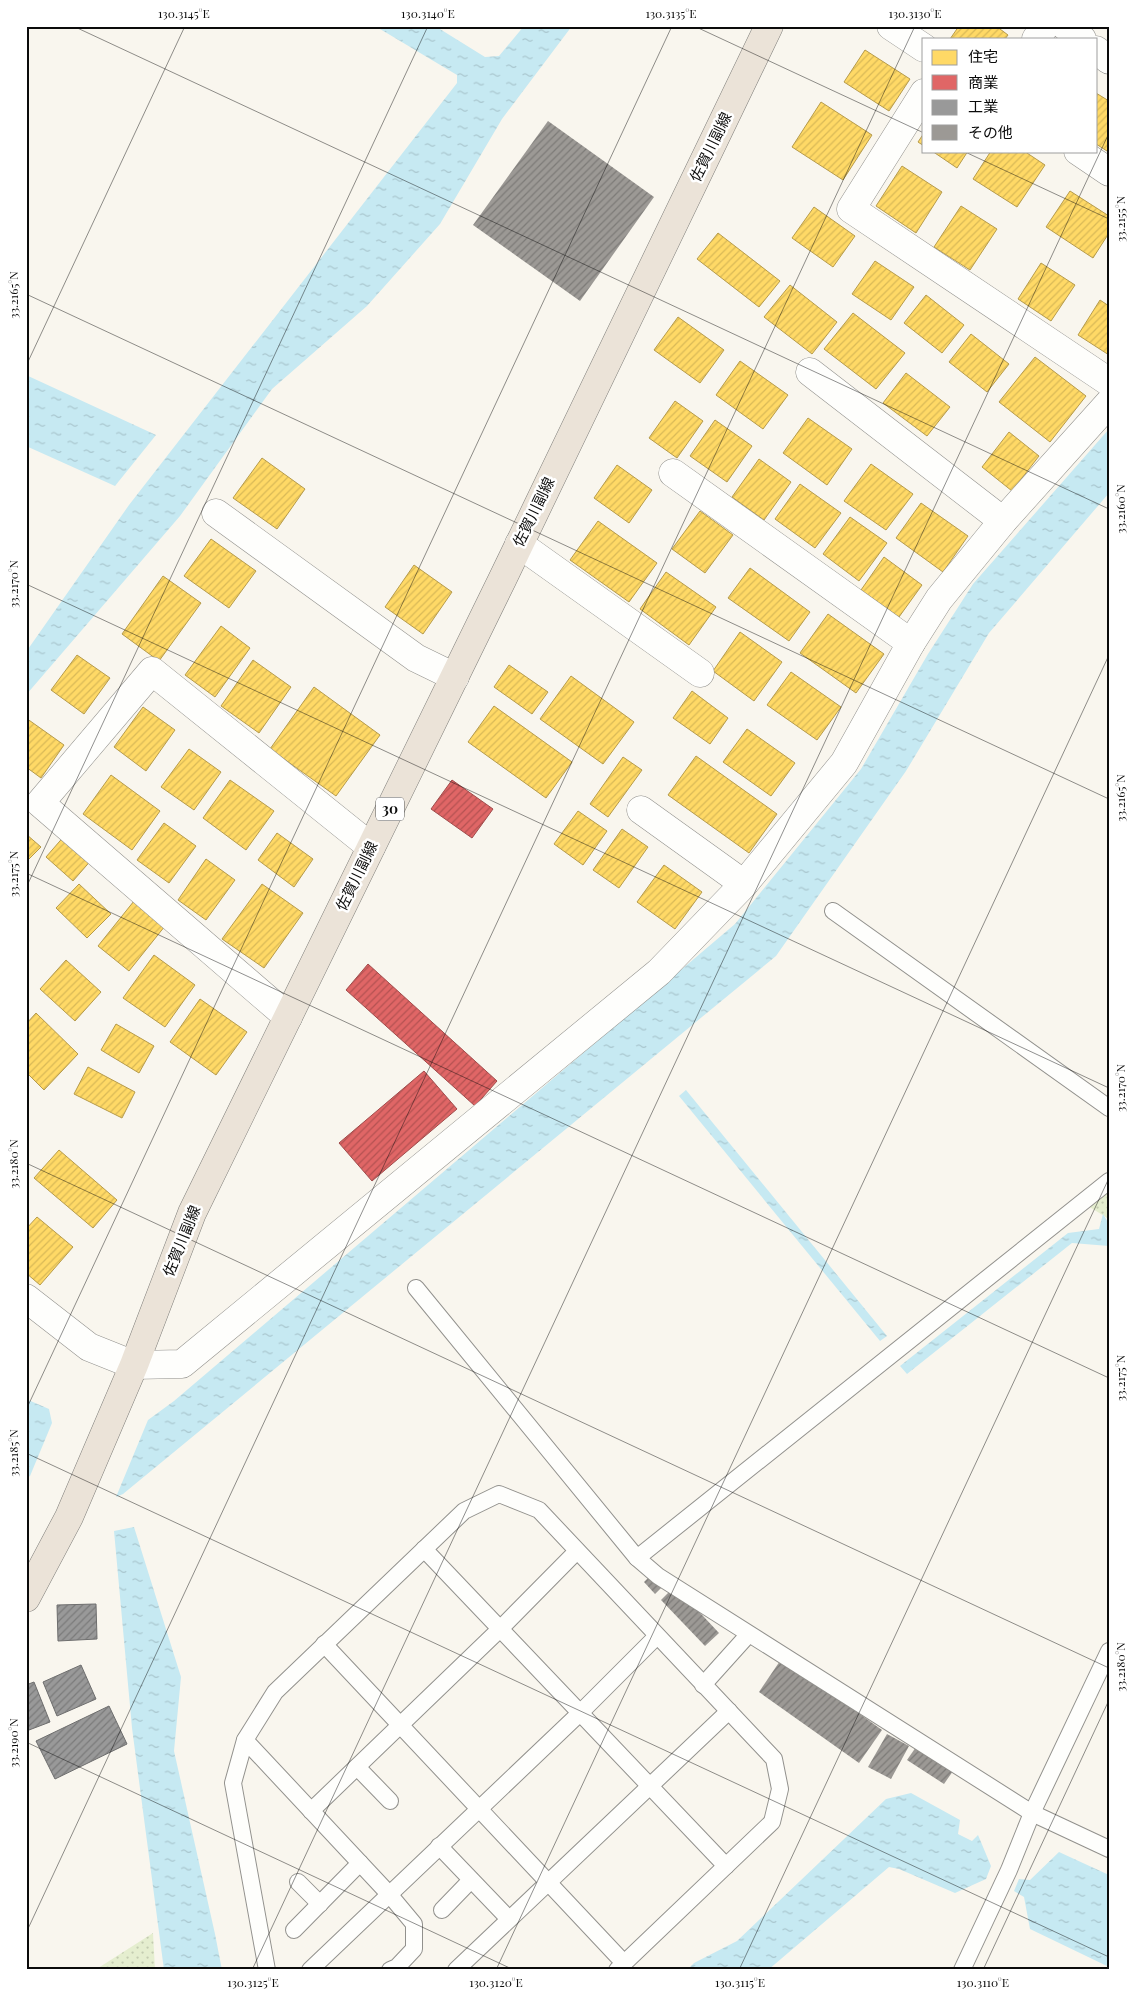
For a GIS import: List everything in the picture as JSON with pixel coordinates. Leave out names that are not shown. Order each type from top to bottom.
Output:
[{"type":"main road","name":"佐賀川副線","points":[[26,1598],[69,1517],[134,1365],[192,1213],[519,544],[769,26]]},
{"type":"street","points":[[891,26],[922,47]]},
{"type":"street","points":[[1037,38],[1045,26]]},
{"type":"street","points":[[1065,26],[1081,38]]},
{"type":"street","points":[[1098,52],[1109,60]]},
{"type":"street","points":[[922,95],[852,209],[1109,382]]},
{"type":"street","points":[[1079,152],[1109,172]]},
{"type":"street","points":[[810,372],[1003,521]]},
{"type":"street","points":[[26,1298],[89,1347],[134,1365],[182,1364],[659,972],[744,884],[844,763],[911,643],[939,599],[1003,521],[1109,403]]},
{"type":"street","points":[[673,473],[911,643]]},
{"type":"street","points":[[216,513],[416,658],[454,677]]},
{"type":"street","points":[[519,544],[700,673]]},
{"type":"street","points":[[288,1017],[40,803],[152,671],[371,847]]},
{"type":"street","points":[[641,810],[744,884]]},
{"type":"lane","points":[[833,911],[1109,1108]]},
{"type":"lane","points":[[637,1558],[1109,1181]]},
{"type":"lane","points":[[416,1288],[637,1558],[658,1576],[748,1635],[1032,1813],[1109,1849]]},
{"type":"lane","points":[[267,1970],[233,1783],[246,1740],[275,1692],[324,1644],[464,1511],[499,1494],[539,1510],[774,1759],[780,1789],[772,1822],[621,1966],[548,1883],[324,1644]]},
{"type":"lane","points":[[424,1549],[726,1866]]},
{"type":"lane","points":[[310,1811],[500,1629],[577,1551]]},
{"type":"lane","points":[[703,1685],[748,1635]]},
{"type":"lane","points":[[310,1970],[580,1713],[657,1636]]},
{"type":"lane","points":[[962,1970],[1009,1870],[1032,1813],[1109,1651]]},
{"type":"lane","points":[[456,1970],[729,1711]]},
{"type":"lane","points":[[246,1740],[389,1894],[414,1924],[414,1949],[397,1967],[390,1970]]},
{"type":"lane","points":[[357,1767],[390,1801]]},
{"type":"lane","points":[[440,1846],[509,1920]]},
{"type":"lane","points":[[294,1930],[360,1864]]},
{"type":"lane","points":[[442,1910],[471,1880]]},
{"type":"lane","points":[[298,1882],[320,1904]]},
{"type":"green space","points":[[1109,1191],[1109,1219],[1088,1206]]},
{"type":"green space","points":[[153,1933],[155,1970],[95,1970]]},
{"type":"water","points":[[375,26],[435,26],[485,57],[499,56],[524,26],[572,26],[502,119],[440,224],[367,306],[272,389],[180,516],[26,695],[26,652],[129,505],[457,83],[457,75]]},
{"type":"water","points":[[26,375],[156,435],[115,486],[26,446]]},
{"type":"water","points":[[1109,429],[1109,493],[989,633],[906,771],[776,956],[123,1494],[116,1497],[148,1420],[174,1401],[735,924],[861,769],[928,654],[973,584]]},
{"type":"water","points":[[686,1090],[887,1336],[880,1341],[679,1096]]},
{"type":"water","points":[[1103,1214],[1109,1224],[1109,1246],[1072,1243],[907,1374],[900,1366],[1068,1233],[1099,1229]]},
{"type":"water","points":[[26,1399],[49,1409],[52,1423],[30,1476],[26,1478]]},
{"type":"water","points":[[134,1527],[181,1677],[174,1751],[222,1970],[164,1970],[132,1728],[114,1531]]},
{"type":"water","points":[[911,1793],[960,1820],[958,1834],[972,1841],[978,1835],[991,1866],[986,1879],[955,1893],[899,1869],[889,1867],[768,1970],[687,1970],[694,1963],[737,1941],[886,1799]]},
{"type":"water","points":[[1059,1852],[1109,1875],[1109,1967],[1030,1929],[1024,1897],[1014,1891],[1019,1879],[1030,1880]]},
{"type":"building: 住宅","points":[[959,26],[996,26],[1008,35],[1006,38],[951,38]]},
{"type":"building: 住宅","points":[[865,50],[910,79],[889,111],[844,82]]},
{"type":"building: 住宅","points":[[1098,94],[1109,101],[1109,148],[1107,151],[1098,145]]},
{"type":"building: 住宅","points":[[821,102],[872,135],[843,180],[792,147]]},
{"type":"building: 住宅","points":[[922,136],[922,145],[918,142]]},
{"type":"building: 住宅","points":[[933,152],[967,152],[957,168]]},
{"type":"building: 住宅","points":[[990,152],[1026,152],[1045,165],[1017,207],[973,179]]},
{"type":"building: 住宅","points":[[902,166],[942,192],[916,233],[876,206]]},
{"type":"building: 住宅","points":[[1070,191],[1109,216],[1109,233],[1093,258],[1046,227]]},
{"type":"building: 住宅","points":[[961,206],[997,229],[970,270],[934,247]]},
{"type":"building: 住宅","points":[[814,207],[855,236],[833,267],[792,238]]},
{"type":"building: 住宅","points":[[718,233],[780,281],[759,307],[697,259]]},
{"type":"building: 住宅","points":[[875,261],[914,287],[891,320],[852,294]]},
{"type":"building: 住宅","points":[[1041,263],[1075,285],[1051,321],[1018,299]]},
{"type":"building: 住宅","points":[[790,285],[837,322],[812,354],[764,317]]},
{"type":"building: 住宅","points":[[926,295],[964,325],[942,353],[904,323]]},
{"type":"building: 住宅","points":[[1100,300],[1109,306],[1109,355],[1078,335]]},
{"type":"building: 住宅","points":[[853,313],[905,353],[876,389],[824,349]]},
{"type":"building: 住宅","points":[[678,317],[724,350],[700,383],[654,350]]},
{"type":"building: 住宅","points":[[971,334],[1009,364],[987,392],[949,362]]},
{"type":"building: 住宅","points":[[1035,357],[1086,396],[1050,442],[999,402]]},
{"type":"building: 住宅","points":[[740,361],[788,395],[763,429],[716,395]]},
{"type":"building: 住宅","points":[[906,373],[950,407],[927,436],[883,403]]},
{"type":"building: 住宅","points":[[675,401],[703,421],[677,458],[649,438]]},
{"type":"building: 住宅","points":[[808,418],[852,449],[827,485],[783,453]]},
{"type":"building: 住宅","points":[[715,420],[752,446],[727,482],[690,456]]},
{"type":"building: 住宅","points":[[1009,432],[1039,456],[1012,491],[982,467]]},
{"type":"building: 住宅","points":[[262,458],[305,489],[277,529],[233,498]]},
{"type":"building: 住宅","points":[[759,459],[791,482],[764,520],[732,497]]},
{"type":"building: 住宅","points":[[871,464],[913,494],[886,530],[844,501]]},
{"type":"building: 住宅","points":[[617,465],[652,490],[629,523],[594,498]]},
{"type":"building: 住宅","points":[[800,484],[841,513],[815,548],[775,519]]},
{"type":"building: 住宅","points":[[921,503],[968,536],[943,572],[896,538]]},
{"type":"building: 住宅","points":[[700,511],[733,535],[705,573],[672,549]]},
{"type":"building: 住宅","points":[[850,517],[887,543],[859,581],[823,554]]},
{"type":"building: 住宅","points":[[598,521],[657,563],[629,602],[570,560]]},
{"type":"building: 住宅","points":[[211,539],[256,571],[229,608],[184,576]]},
{"type":"building: 住宅","points":[[884,557],[922,585],[899,617],[861,590]]},
{"type":"building: 住宅","points":[[414,565],[452,592],[423,634],[385,607]]},
{"type":"building: 住宅","points":[[750,568],[810,612],[789,641],[728,598]]},
{"type":"building: 住宅","points":[[666,572],[716,607],[689,645],[640,609]]},
{"type":"building: 住宅","points":[[163,576],[201,603],[159,661],[122,634]]},
{"type":"building: 住宅","points":[[828,614],[884,654],[856,693],[800,653]]},
{"type":"building: 住宅","points":[[221,626],[250,648],[215,697],[185,675]]},
{"type":"building: 住宅","points":[[740,632],[782,662],[754,701],[713,671]]},
{"type":"building: 住宅","points":[[77,655],[110,678],[84,714],[51,690]]},
{"type":"building: 住宅","points":[[253,660],[291,687],[259,733],[221,706]]},
{"type":"building: 住宅","points":[[509,665],[548,692],[532,714],[494,687]]},
{"type":"building: 住宅","points":[[791,672],[841,707],[817,740],[767,705]]},
{"type":"building: 住宅","points":[[571,676],[634,722],[603,764],[540,719]]},
{"type":"building: 住宅","points":[[314,687],[380,735],[336,796],[270,749]]},
{"type":"building: 住宅","points":[[692,691],[728,718],[710,744],[673,718]]},
{"type":"building: 住宅","points":[[494,706],[572,762],[546,798],[468,742]]},
{"type":"building: 住宅","points":[[143,707],[175,730],[146,771],[114,747]]},
{"type":"building: 住宅","points":[[26,718],[64,745],[41,778],[26,767]]},
{"type":"building: 住宅","points":[[747,729],[795,763],[771,796],[723,762]]},
{"type":"building: 住宅","points":[[189,749],[221,772],[194,810],[161,787]]},
{"type":"building: 住宅","points":[[696,756],[777,814],[749,853],[668,795]]},
{"type":"building: 住宅","points":[[623,757],[642,770],[608,817],[590,804]]},
{"type":"building: 住宅","points":[[111,775],[160,811],[132,850],[83,814]]},
{"type":"building: 住宅","points":[[230,780],[274,811],[246,850],[203,818]]},
{"type":"building: 住宅","points":[[578,811],[607,831],[583,865],[554,844]]},
{"type":"building: 住宅","points":[[164,823],[196,846],[169,883],[137,860]]},
{"type":"building: 住宅","points":[[622,829],[648,847],[619,888],[593,870]]},
{"type":"building: 住宅","points":[[277,833],[313,859],[294,887],[258,860]]},
{"type":"building: 住宅","points":[[26,834],[41,847],[26,862]]},
{"type":"building: 住宅","points":[[66,834],[93,858],[73,881],[46,857]]},
{"type":"building: 住宅","points":[[206,859],[235,880],[206,920],[178,900]]},
{"type":"building: 住宅","points":[[664,865],[702,892],[675,929],[637,902]]},
{"type":"building: 住宅","points":[[79,884],[111,914],[87,938],[56,908]]},
{"type":"building: 住宅","points":[[262,884],[303,913],[264,968],[222,939]]},
{"type":"building: 住宅","points":[[134,901],[165,926],[129,971],[98,946]]},
{"type":"building: 住宅","points":[[154,955],[195,985],[165,1027],[123,998]]},
{"type":"building: 住宅","points":[[66,960],[101,992],[75,1021],[40,989]]},
{"type":"building: 住宅","points":[[200,999],[247,1032],[216,1075],[170,1042]]},
{"type":"building: 住宅","points":[[36,1013],[78,1054],[44,1090],[26,1072],[26,1024]]},
{"type":"building: 住宅","points":[[116,1024],[154,1046],[139,1073],[101,1050]]},
{"type":"building: 住宅","points":[[88,1067],[135,1092],[122,1118],[74,1094]]},
{"type":"building: 住宅","points":[[59,1150],[117,1200],[93,1228],[34,1178]]},
{"type":"building: 住宅","points":[[37,1217],[73,1247],[40,1285],[26,1273],[26,1229]]},
{"type":"building: 商業","points":[[452,780],[493,809],[472,838],[431,809]]},
{"type":"building: 商業","points":[[368,964],[497,1081],[475,1106],[346,990]]},
{"type":"building: 商業","points":[[424,1071],[457,1109],[372,1181],[339,1143]]},
{"type":"building: 工業","points":[[96,1604],[97,1639],[58,1641],[57,1605]]},
{"type":"building: 工業","points":[[81,1665],[96,1699],[57,1716],[43,1682]]},
{"type":"building: 工業","points":[[34,1682],[50,1722],[29,1730],[26,1724],[26,1685]]},
{"type":"building: 工業","points":[[109,1706],[127,1744],[55,1779],[36,1741]]},
{"type":"building: その他","points":[[548,121],[654,197],[580,301],[473,225]]},
{"type":"building: その他","points":[[654,1572],[665,1584],[655,1594],[644,1582]]},
{"type":"building: その他","points":[[675,1586],[719,1633],[705,1646],[661,1600]]},
{"type":"building: その他","points":[[782,1658],[882,1730],[859,1763],[759,1692]]},
{"type":"building: その他","points":[[887,1734],[909,1746],[891,1779],[868,1767]]},
{"type":"building: その他","points":[[916,1747],[953,1771],[944,1784],[907,1760]]}]
